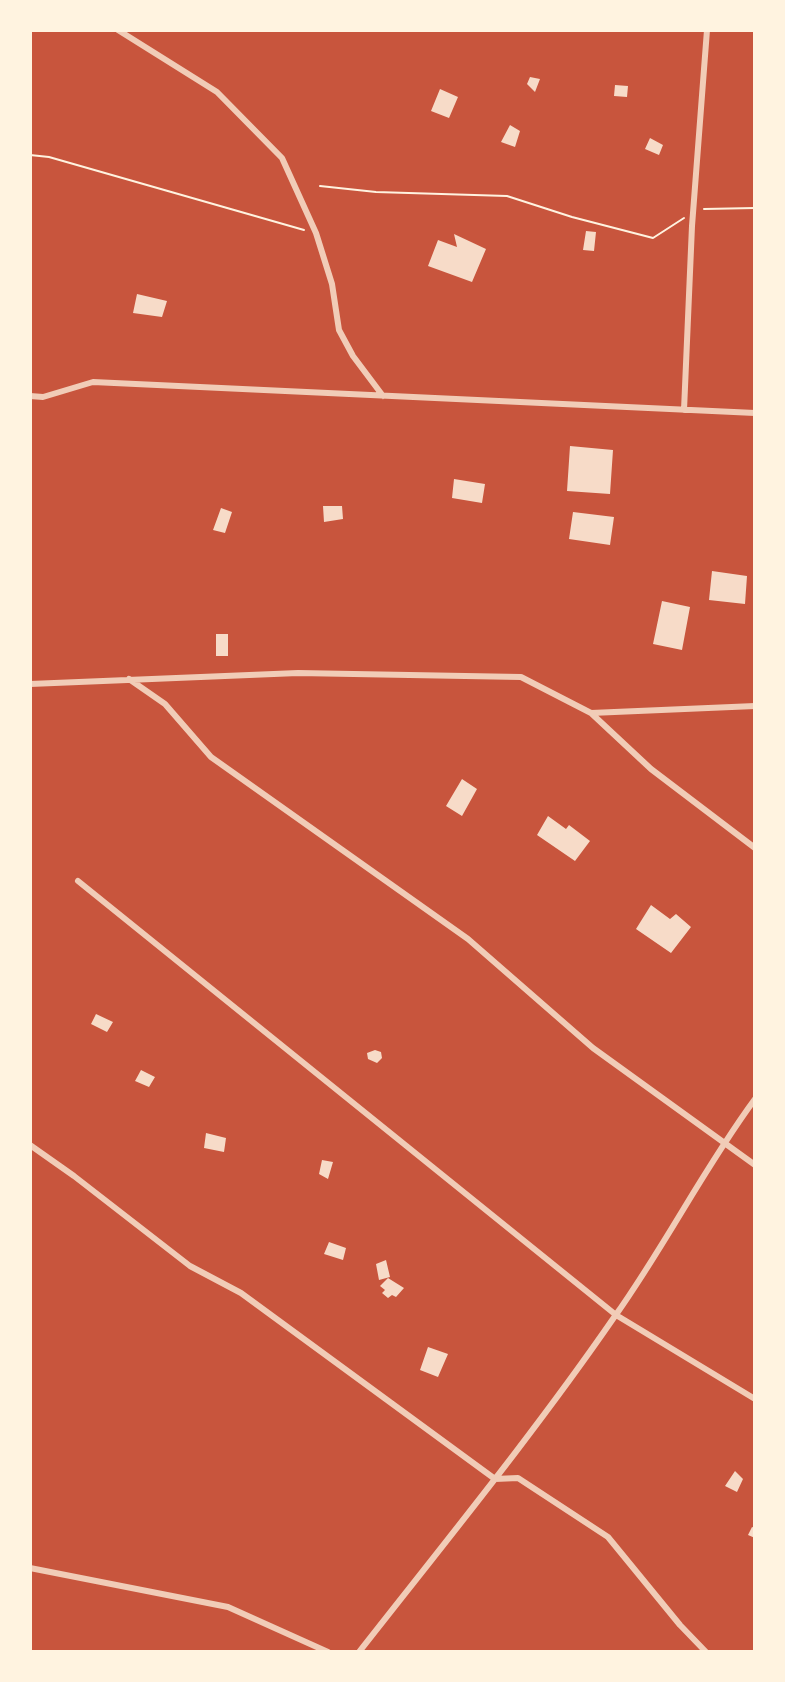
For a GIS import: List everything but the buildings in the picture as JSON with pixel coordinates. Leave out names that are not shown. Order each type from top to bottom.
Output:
[{"type":"street","points":[[118,30],[217,92],[282,158],[316,233],[332,284],[339,330],[353,356],[383,396]]},
{"type":"street","points":[[684,410],[693,209],[707,30]]},
{"type":"street","points":[[30,396],[43,397],[93,382],[755,413]]},
{"type":"street","points":[[30,684],[298,673],[521,677],[591,713],[651,769],[755,849]]},
{"type":"street","points":[[129,679],[165,704],[211,757],[468,939],[593,1048],[755,1165]]},
{"type":"street","points":[[591,713],[755,706]]},
{"type":"street","points":[[78,881],[616,1315],[755,1399]]},
{"type":"street","points":[[359,1652],[495,1479],[616,1315],[723,1142],[755,1099]]},
{"type":"street","points":[[30,1145],[74,1176],[190,1266],[241,1293],[495,1479],[518,1478],[608,1537],[680,1625],[706,1652]]},
{"type":"street","points":[[30,1568],[228,1607],[328,1652]]},
{"type":"path","points":[[30,155],[49,157],[316,233]]},
{"type":"path","points":[[320,186],[376,192],[507,196],[572,217],[653,238],[693,209],[755,208]]}]
